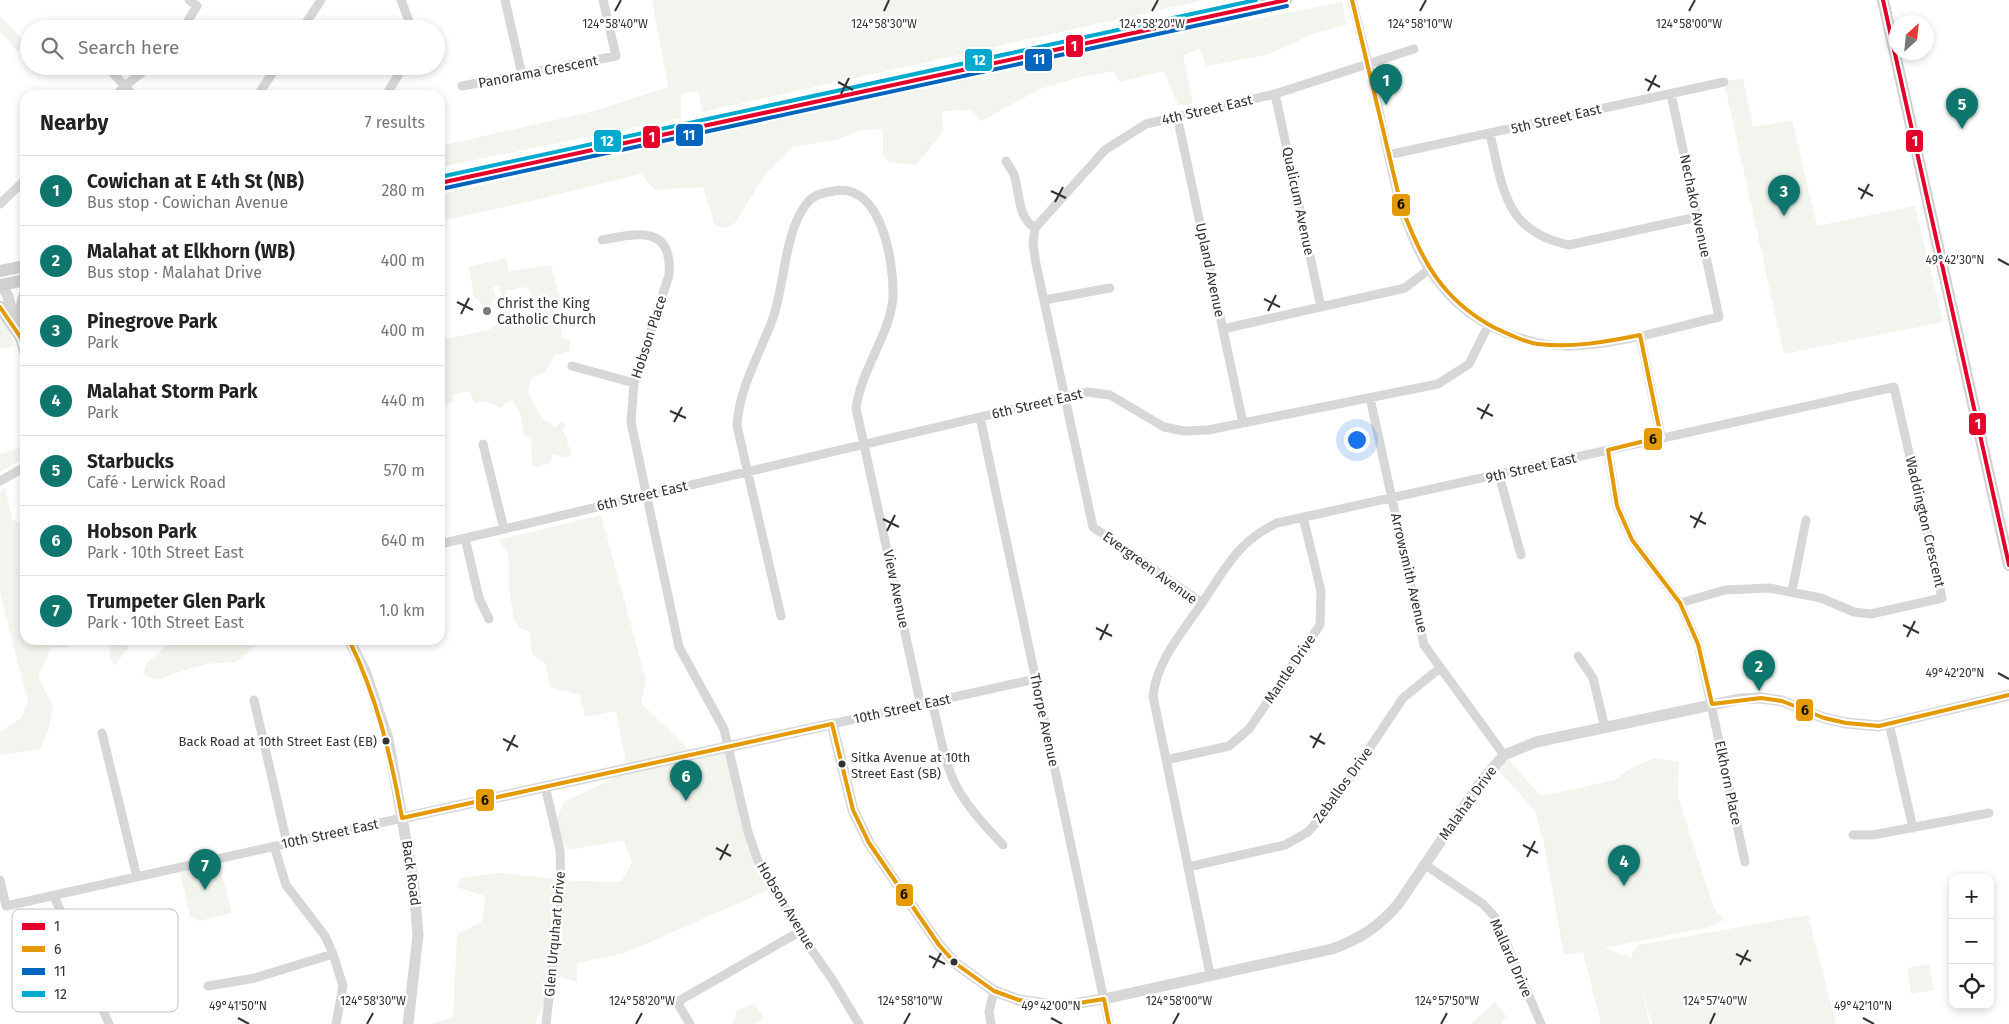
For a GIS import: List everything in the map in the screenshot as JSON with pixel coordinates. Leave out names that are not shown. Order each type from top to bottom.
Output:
[{"type":"main road","points":[[445,182],[1286,0]]},
{"type":"main road","points":[[1883,0],[2009,565]]},
{"type":"main road","points":[[0,271],[20,267]]},
{"type":"main road","points":[[0,285],[20,281]]},
{"type":"main road","points":[[0,307],[20,337]]},
{"type":"street","points":[[189,0],[197,6],[189,20]]},
{"type":"street","points":[[308,20],[320,0]]},
{"type":"street","points":[[401,0],[404,2],[409,20]]},
{"type":"street","points":[[505,0],[522,75]]},
{"type":"street","name":"Panorama Crescent","points":[[462,86],[616,56],[603,0]]},
{"type":"street","points":[[1352,0],[1388,155],[1409,232],[1428,270],[1455,301],[1488,326],[1536,344],[1569,346],[1640,335],[1661,437]]},
{"type":"street","name":"4th Street East","points":[[1034,228],[1105,150],[1146,124],[1275,94],[1414,49]]},
{"type":"street","points":[[115,75],[129,90]]},
{"type":"street","points":[[121,90],[139,75]]},
{"type":"street","points":[[261,90],[271,75]]},
{"type":"street","points":[[389,90],[398,75]]},
{"type":"street","name":"5th Street East","points":[[1388,155],[1724,82]]},
{"type":"street","name":"Qualicum Avenue","points":[[1275,94],[1321,307]]},
{"type":"street","name":"Nechako Avenue","points":[[1640,335],[1719,317],[1670,94]]},
{"type":"street","name":"Upland Avenue","points":[[1177,116],[1244,423]]},
{"type":"street","points":[[1490,134],[1503,191],[1511,209],[1521,223],[1549,241],[1568,245],[1696,217]]},
{"type":"street","points":[[1006,161],[1015,176],[1023,215],[1028,224],[1034,228]]},
{"type":"street","points":[[0,204],[20,185]]},
{"type":"street","name":"View Avenue","points":[[748,472],[737,426],[741,395],[773,317],[796,220],[808,201],[823,193],[842,189],[862,198],[874,208],[883,228],[892,282],[893,299],[885,325],[858,390],[856,408],[921,706]]},
{"type":"street","name":"Evergreen Avenue","points":[[1034,228],[1034,250],[1093,527],[1202,603],[1163,660],[1155,678],[1154,696],[1210,974]]},
{"type":"street","name":"Hobson Place","points":[[602,240],[632,234],[651,235],[664,244],[670,258],[669,275],[634,384],[631,422],[648,495]]},
{"type":"street","points":[[1223,330],[1405,288],[1428,270]]},
{"type":"street","points":[[0,285],[7,294],[20,335]]},
{"type":"street","points":[[1044,300],[1110,288]]},
{"type":"street","name":"6th Street East","points":[[445,543],[1087,392],[1110,395],[1164,427],[1184,431],[1208,430],[1438,384],[1468,364],[1488,326]]},
{"type":"street","points":[[572,366],[634,384]]},
{"type":"street","name":"9th Street East","points":[[1202,603],[1242,544],[1258,532],[1277,523],[1894,387]]},
{"type":"street","name":"Waddington Crescent","points":[[1680,603],[1725,590],[1769,588],[1821,598],[1854,612],[1871,614],[1942,598],[1894,387]]},
{"type":"street","name":"Arrowsmith Avenue","points":[[1370,398],[1424,645],[1504,755]]},
{"type":"street","name":"Thorpe Avenue","points":[[980,417],[1109,1024]]},
{"type":"street","points":[[484,444],[504,529]]},
{"type":"street","name":"Elkhorn Place","points":[[1608,450],[1618,506],[1632,540],[1680,603],[1698,644],[1745,862]]},
{"type":"street","points":[[0,481],[20,470]]},
{"type":"street","points":[[748,472],[781,616]]},
{"type":"street","points":[[1499,475],[1520,555]]},
{"type":"street","name":"Hobson Avenue","points":[[648,495],[679,647],[724,729],[748,832],[758,861],[799,932],[832,979],[858,1024]]},
{"type":"street","name":"Mantle Drive","points":[[1166,760],[1229,746],[1249,728],[1320,625],[1321,591],[1303,517]]},
{"type":"street","points":[[1792,591],[1806,520]]},
{"type":"street","points":[[464,538],[479,598],[489,619]]},
{"type":"street","name":"Back Road","points":[[352,645],[365,670],[388,739],[414,886],[418,935],[408,1024]]},
{"type":"street","points":[[1578,656],[1593,678],[1605,728]]},
{"type":"street","name":"Zeballos Drive","points":[[1188,867],[1285,846],[1308,832],[1331,806],[1403,698],[1440,668]]},
{"type":"street","name":"10th Street East","points":[[0,880],[6,906],[545,786],[921,706],[1036,679]]},
{"type":"street","name":"Malahat Drive","points":[[832,724],[853,810],[869,843],[939,945],[970,976],[994,991],[1019,1000],[1060,1006],[1104,999],[1332,948],[1351,942],[1364,935],[1388,916],[1479,786],[1504,755],[1536,742],[1712,704],[1761,698],[1782,702],[1824,718],[1846,723],[1879,726],[2009,695]]},
{"type":"street","points":[[254,700],[287,844]]},
{"type":"street","points":[[932,703],[949,768],[958,790],[975,814],[1003,845]]},
{"type":"street","points":[[1889,723],[1913,828]]},
{"type":"street","points":[[102,733],[136,877]]},
{"type":"street","name":"Glen Urquhart Drive","points":[[545,786],[560,850],[561,893],[546,1024]]},
{"type":"street","points":[[1853,835],[1873,835],[1989,813]]},
{"type":"street","points":[[274,846],[286,885],[325,936],[333,954],[343,986],[336,1024]]},
{"type":"street","name":"Mallard Drive","points":[[1424,864],[1483,904],[1495,917],[1541,1024]]},
{"type":"street","points":[[54,896],[60,909]]},
{"type":"street","points":[[690,1024],[677,1002],[799,932]]},
{"type":"street","points":[[208,986],[255,978],[333,954]]},
{"type":"street","points":[[991,1024],[989,1012],[994,991]]},
{"type":"street","points":[[104,1012],[109,1024]]},
{"type":"shaded area","points":[[652,0],[1205,0],[702,112],[698,91],[681,94],[681,118],[445,166],[445,145],[594,111],[668,87]]},
{"type":"shaded area","points":[[1342,2],[1346,25],[1313,34],[1267,55],[1206,66],[1200,49],[1183,55],[1193,104],[1178,105],[1164,71],[1120,82],[1114,71],[1081,77],[1040,89],[981,121],[972,110],[942,111],[943,132],[916,165],[889,162],[883,154],[883,129],[863,130],[835,140],[793,147],[766,173],[735,223],[724,228],[715,225],[703,187],[655,190],[641,174],[445,220],[445,194],[668,142],[1106,48]]},
{"type":"shaded area","points":[[0,16],[20,38],[20,50],[18,52],[0,32]]},
{"type":"shaded area","points":[[1743,78],[1753,127],[1792,120],[1817,226],[1915,206],[1943,322],[1784,354],[1724,82]]},
{"type":"shaded area","points":[[505,258],[509,271],[551,265],[562,309],[561,338],[570,339],[569,351],[555,355],[545,372],[531,378],[528,392],[542,418],[555,427],[562,422],[565,425],[563,430],[571,452],[570,456],[565,458],[553,454],[550,463],[538,467],[532,465],[531,439],[524,435],[520,412],[512,400],[500,408],[494,404],[474,403],[470,391],[452,395],[454,402],[445,405],[445,334],[446,339],[488,330],[495,326],[515,326],[532,322],[536,318],[530,290],[524,287],[506,291],[507,296],[502,297],[499,286],[493,287],[496,299],[492,300],[493,305],[482,307],[480,301],[474,298],[469,267]]},
{"type":"shaded area","points":[[0,314],[7,323],[14,346],[0,349]]},
{"type":"shaded area","points":[[20,448],[20,461],[0,472],[0,454]]},
{"type":"shaded area","points":[[5,487],[12,519],[20,523],[20,645],[71,645],[51,648],[38,677],[53,707],[48,731],[40,749],[0,755],[0,732],[21,718],[28,702],[0,593],[0,492]]},
{"type":"shaded area","points":[[601,515],[646,680],[641,703],[693,754],[729,747],[748,832],[773,888],[625,953],[577,963],[577,982],[559,977],[537,1018],[536,1024],[431,1024],[453,1017],[457,934],[482,922],[485,896],[456,887],[461,878],[499,873],[576,881],[621,882],[632,863],[624,840],[568,850],[554,826],[564,802],[607,782],[627,768],[616,711],[585,717],[580,695],[550,687],[545,663],[532,654],[530,633],[519,627],[514,619],[509,588],[508,552],[498,540]]},
{"type":"shaded area","points":[[109,645],[130,645],[115,666],[110,656]]},
{"type":"shaded area","points":[[167,645],[257,645],[235,663],[225,662],[205,665],[157,680],[143,675],[147,663]]},
{"type":"shaded area","points":[[1504,755],[1541,796],[1615,780],[1629,769],[1654,758],[1679,762],[1678,797],[1714,908],[1724,920],[1705,928],[1605,948],[1632,958],[1632,954],[1638,945],[1808,915],[1836,1024],[1652,1024],[1639,982],[1650,1024],[1601,1024],[1583,952],[1564,955],[1544,844],[1535,811],[1495,766]]},
{"type":"shaded area","points":[[218,859],[232,913],[199,921],[190,916],[179,867]]},
{"type":"shaded area","points":[[1929,964],[1934,990],[1911,994],[1907,968]]},
{"type":"shaded area","points":[[1495,1002],[1506,1016],[1501,1024],[1471,1024]]},
{"type":"shaded area","points":[[754,1004],[764,1018],[756,1024],[733,1024],[737,1010]]},
{"type":"transit line","name":"12","points":[[445,176],[1256,0]]},
{"type":"transit line","name":"1","points":[[445,182],[1286,0]]},
{"type":"transit line","name":"6","points":[[1352,0],[1401,205],[1426,261],[1447,291],[1477,317],[1516,338],[1532,343],[1576,345],[1640,335],[1661,437],[1608,450],[1617,506],[1632,540],[1680,603],[1698,644],[1712,704],[1761,698],[1782,701],[1824,718],[1846,723],[1879,726],[2009,695]]},
{"type":"transit line","name":"1","points":[[1883,0],[2009,565]]},
{"type":"transit line","name":"11","points":[[445,188],[1287,6]]},
{"type":"transit line","name":"6","points":[[0,307],[20,337]]},
{"type":"transit line","name":"6","points":[[351,645],[368,683],[382,727],[402,818],[832,724],[853,810],[869,843],[939,945],[955,963],[994,991],[1019,1000],[1060,1006],[1104,999],[1109,1024]]},
{"type":"place","name":"Cowichan at E 4th St (NB)","points":[[1386,105]]},
{"type":"place","name":"Starbucks","points":[[1962,129]]},
{"type":"place","name":"Pinegrove Park","points":[[1784,216]]},
{"type":"place","name":"Christ the King Catholic Church","points":[[487,311]]},
{"type":"place","name":"Malahat at Elkhorn (WB)","points":[[1759,691]]},
{"type":"place","name":"Back Road at 10th Street East (EB)","points":[[386,741]]},
{"type":"place","name":"Sitka Avenue at 10th Street East (SB)","points":[[842,764]]},
{"type":"place","name":"Hobson Park","points":[[686,801]]},
{"type":"place","name":"Malahat Storm Park","points":[[1624,886]]},
{"type":"place","name":"Trumpeter Glen Park","points":[[205,890]]}]
